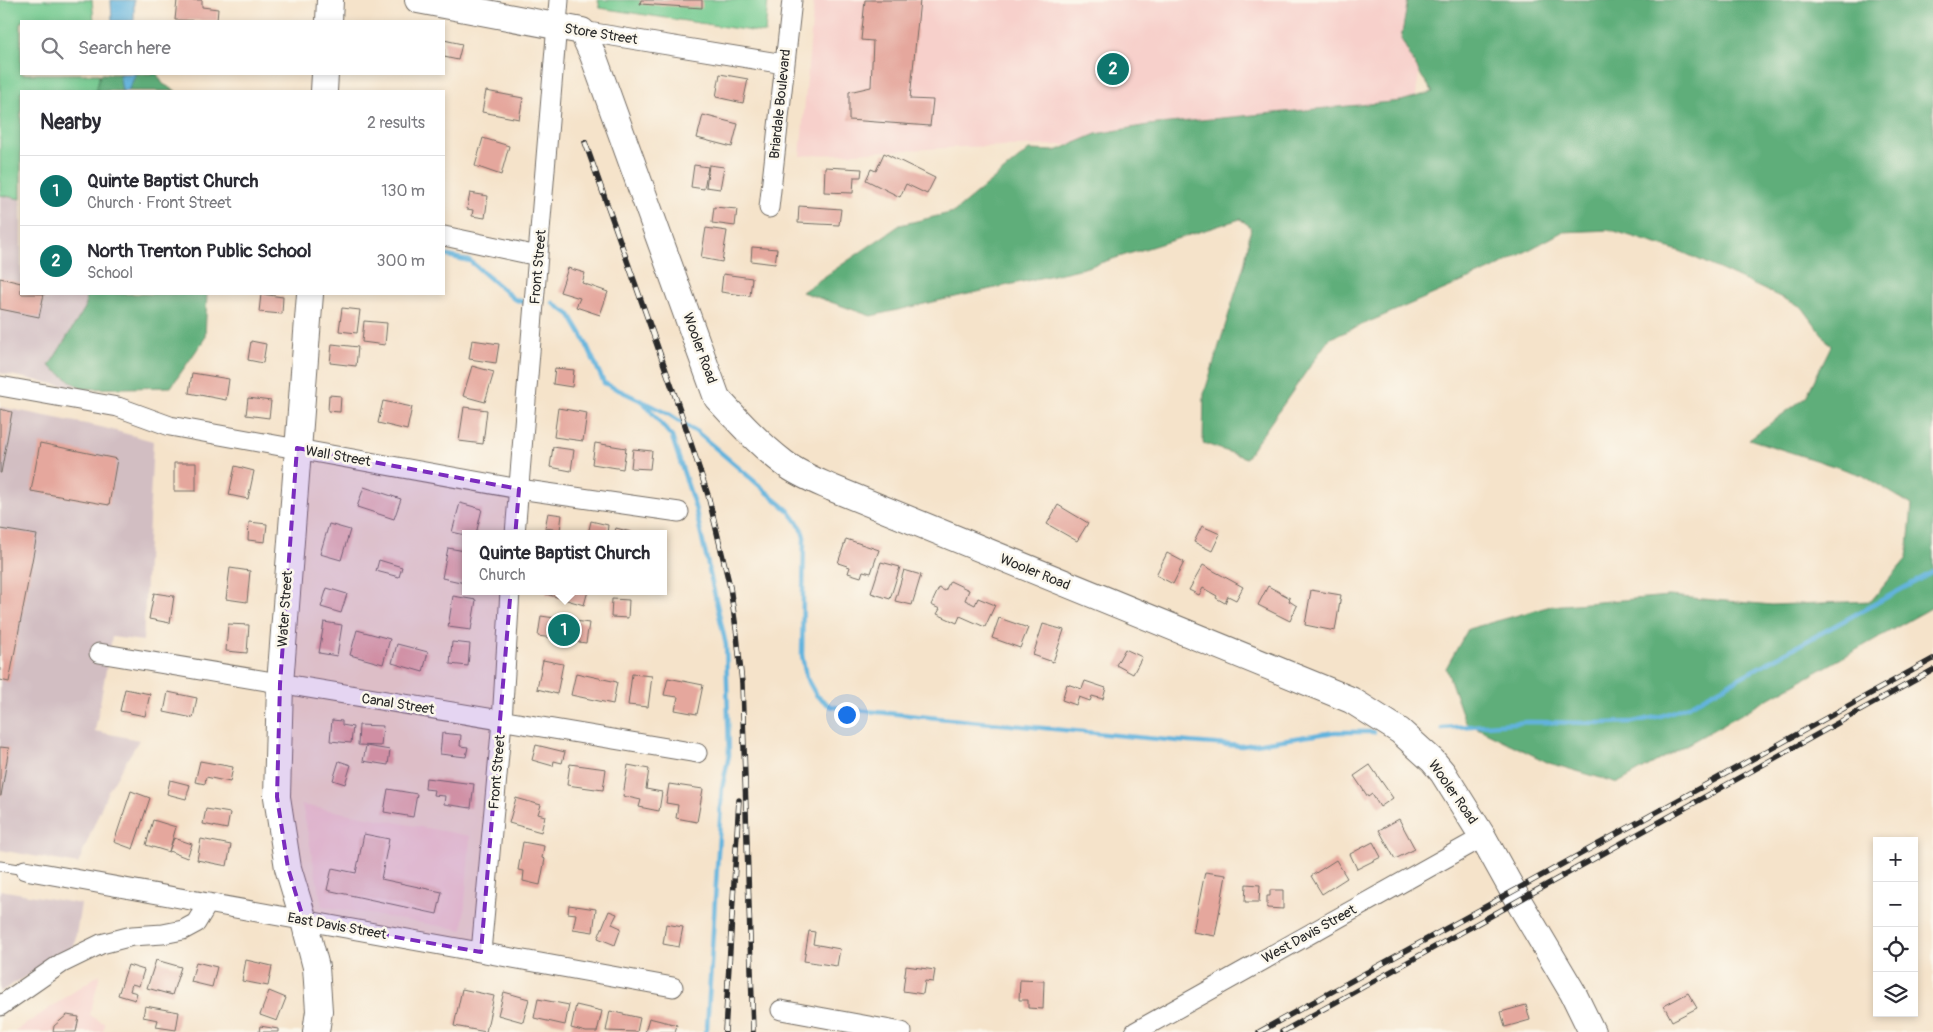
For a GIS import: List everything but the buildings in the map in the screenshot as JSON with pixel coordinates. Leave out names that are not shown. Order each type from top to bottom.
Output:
[{"type":"street","points":[[329,20],[330,0]]},
{"type":"street","name":"Store Street","points":[[418,0],[569,29],[784,64]]},
{"type":"street","name":"Front Street","points":[[515,530],[538,256],[569,29],[559,0]]},
{"type":"street","name":"Briardale Boulevard","points":[[769,208],[792,0]]},
{"type":"street","name":"Wooler Road","points":[[569,29],[593,55],[718,398],[773,454],[803,475],[848,496],[1351,700],[1400,731],[1433,761],[1443,773],[1483,837],[1573,994],[1592,1032]]},
{"type":"street","points":[[324,90],[325,75]]},
{"type":"street","points":[[445,236],[538,256]]},
{"type":"street","name":"Water Street","points":[[310,295],[280,684],[277,797],[288,868],[316,966],[318,1011],[316,1032]]},
{"type":"street","name":"Wall Street","points":[[0,386],[118,407],[170,426],[520,489],[680,512]]},
{"type":"street","name":"Front Street","points":[[482,952],[502,721],[510,595]]},
{"type":"street","name":"Canal Street","points":[[99,653],[698,753]]},
{"type":"street","name":"West Davis Street","points":[[1135,1032],[1483,837]]},
{"type":"street","name":"East Davis Street","points":[[25,870],[673,987]]},
{"type":"street","points":[[0,1006],[62,964],[101,944],[132,936],[163,934],[183,930],[196,924],[208,903]]},
{"type":"street","points":[[781,1010],[902,1032]]},
{"type":"lane","name":"East Davis Street","points":[[0,866],[25,870]]},
{"type":"highlighted area","points":[[297,448],[519,489],[481,952],[304,921],[288,868],[277,797],[280,684]]},
{"type":"shaded area","points":[[814,0],[1429,0],[1410,138],[963,147],[800,156]]},
{"type":"shaded area","points":[[0,195],[20,199],[20,295],[92,295],[75,388],[0,373]]},
{"type":"shaded area","points":[[0,407],[101,427],[153,441],[143,641],[112,637],[95,731],[139,740],[108,791],[78,864],[0,850]]},
{"type":"shaded area","points":[[302,805],[470,836],[463,930],[322,906]]},
{"type":"shaded area","points":[[0,890],[81,904],[74,947],[0,992]]},
{"type":"shaded area","points":[[100,974],[90,1015],[105,1024],[103,1032],[14,1032]]},
{"type":"green space","points":[[0,0],[92,0],[94,20],[20,20],[20,75],[99,75],[101,90],[20,90],[20,199],[0,195]]},
{"type":"green space","points":[[598,0],[768,0],[765,33],[600,8]]},
{"type":"green space","points":[[1408,0],[1933,0],[1933,607],[1618,783],[1549,763],[1465,722],[1446,668],[1468,629],[1551,606],[1669,596],[1772,605],[1871,601],[1907,558],[1912,505],[1862,475],[1749,439],[1806,397],[1831,346],[1802,307],[1682,252],[1611,230],[1562,232],[1499,266],[1329,339],[1246,458],[1203,443],[1204,394],[1245,262],[1251,227],[1240,219],[1084,268],[871,316],[802,292],[900,225],[954,212],[1029,150],[1056,151],[1096,134],[1148,125],[1401,101],[1433,92],[1422,77],[1401,39]]},
{"type":"green space","points":[[100,75],[158,75],[163,84],[174,90],[96,90]]},
{"type":"green space","points":[[86,295],[207,295],[205,338],[171,387],[82,389],[49,366],[85,308]]},
{"type":"water","points":[[111,0],[134,0],[134,20],[112,20]]},
{"type":"water","points":[[119,75],[136,75],[128,90],[122,90]]},
{"type":"waterway","points":[[445,255],[470,261],[514,299],[526,303]]},
{"type":"waterway","points":[[553,303],[570,315],[583,337],[604,383],[667,413],[698,433],[789,511],[801,527],[804,537],[802,655],[806,677],[816,695],[830,706],[845,709],[1242,746],[1335,732],[1374,732]]},
{"type":"waterway","points":[[645,404],[672,437],[695,507],[726,645],[729,755],[722,788],[707,1028],[705,1032]]},
{"type":"waterway","points":[[1442,728],[1528,722],[1633,722],[1661,716],[1688,706],[1933,572]]},
{"type":"railway","points":[[585,142],[680,410],[708,495],[730,587],[742,683],[753,1032]]},
{"type":"railway","points":[[1259,1032],[1933,659]]},
{"type":"railway","points":[[1282,1032],[1933,670]]},
{"type":"railway","points":[[725,1032],[739,800]]},
{"type":"place","name":"North Trenton Public School","points":[[1113,69]]},
{"type":"place","name":"Quinte Baptist Church","points":[[564,630]]}]
